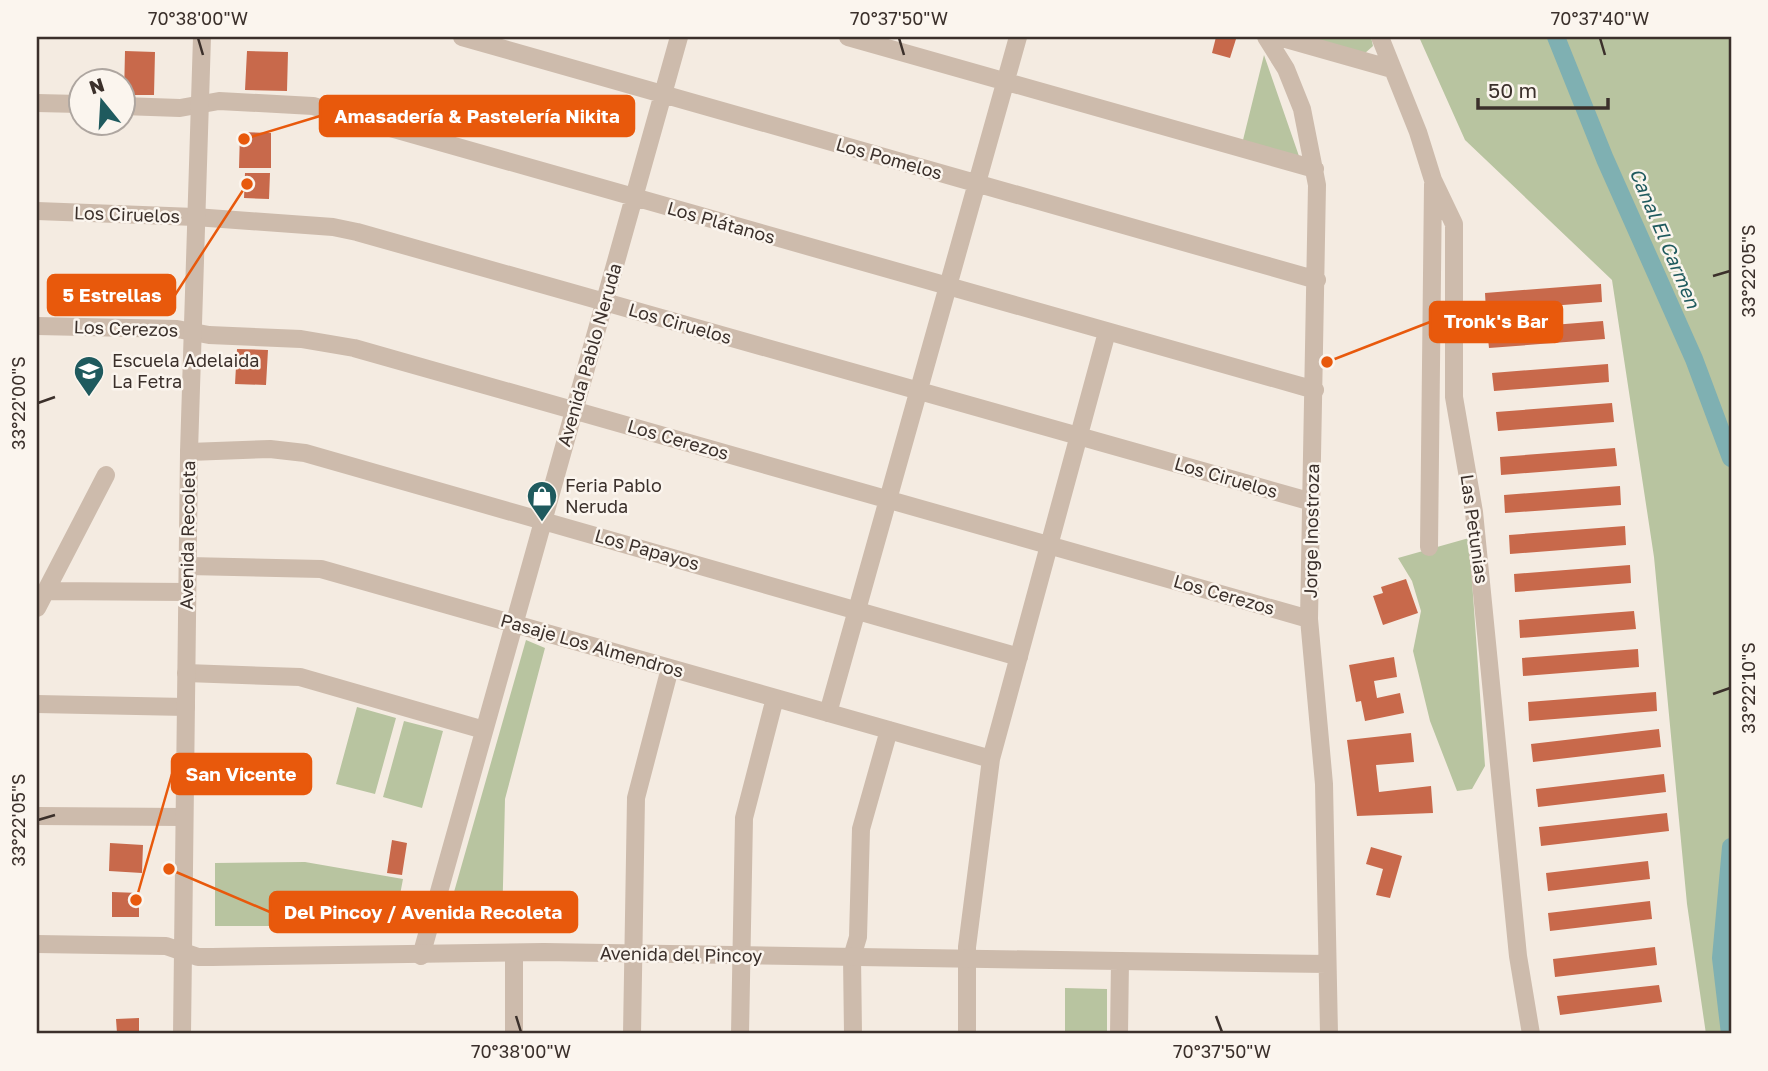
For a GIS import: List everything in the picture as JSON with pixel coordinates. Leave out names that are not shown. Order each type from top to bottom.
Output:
[{"type":"street","name":"Avenida Recoleta","points":[[182,1034],[189,452],[202,37]]},
{"type":"street","name":"Los Pomelos","points":[[462,37],[1317,280]]},
{"type":"street","name":"Avenida Pablo Neruda","points":[[421,956],[679,37]]},
{"type":"street","points":[[848,37],[1315,169]]},
{"type":"street","points":[[828,713],[1018,37]]},
{"type":"street","name":"Jorge Inostroza","points":[[1266,37],[1295,89],[1315,169],[1317,280],[1309,619],[1324,784],[1329,1034]]},
{"type":"street","points":[[1279,37],[1392,69]]},
{"type":"street","name":"Las Petunias","points":[[1380,37],[1433,180],[1454,224],[1454,397],[1475,512],[1518,956],[1531,1034]]},
{"type":"street","name":"Los Plátanos","points":[[136,106],[180,108],[219,101],[313,106],[1315,390]]},
{"type":"street","points":[[37,103],[66,104]]},
{"type":"street","points":[[1429,547],[1433,180]]},
{"type":"street","name":"Los Ciruelos","points":[[37,211],[195,217],[345,229],[1312,502]]},
{"type":"street","name":"Los Cerezos","points":[[37,326],[192,332],[336,344],[1309,619]]},
{"type":"street","points":[[967,1034],[968,959],[991,760],[1107,332]]},
{"type":"street","name":"Los Papayos","points":[[189,452],[270,449],[305,453],[1019,657]]},
{"type":"street","points":[[37,608],[106,475]]},
{"type":"street","name":"Pasaje Los Almendros","points":[[188,566],[321,569],[991,760]]},
{"type":"street","points":[[46,591],[187,592]]},
{"type":"street","points":[[632,1034],[636,797],[670,668]]},
{"type":"street","points":[[186,673],[300,677],[484,730]]},
{"type":"street","points":[[740,1034],[744,818],[775,698]]},
{"type":"street","points":[[37,704],[186,707]]},
{"type":"street","points":[[853,1034],[852,957],[858,937],[862,829],[889,730]]},
{"type":"street","points":[[37,816],[184,817]]},
{"type":"street","name":"Avenida del Pincoy","points":[[37,944],[166,946],[183,953],[212,957],[514,953],[1328,964]]},
{"type":"street","points":[[514,953],[514,1034]]},
{"type":"street","points":[[1119,1034],[1120,961]]},
{"type":"green space","points":[[1302,37],[1371,37],[1373,46],[1364,54]]},
{"type":"green space","points":[[1419,37],[1731,37],[1731,1034],[1706,1034],[1687,904],[1654,557],[1612,280],[1465,140]]},
{"type":"green space","points":[[1264,55],[1300,159],[1243,140]]},
{"type":"green space","points":[[1469,538],[1485,766],[1472,789],[1457,791],[1430,721],[1413,651],[1421,611],[1412,581],[1398,558]]},
{"type":"green space","points":[[526,640],[545,648],[505,799],[502,927],[444,927]]},
{"type":"green space","points":[[357,707],[396,718],[375,794],[336,784]]},
{"type":"green space","points":[[404,721],[443,731],[422,808],[383,797]]},
{"type":"green space","points":[[305,862],[403,879],[394,926],[215,926],[215,863]]},
{"type":"green space","points":[[1065,988],[1107,989],[1107,1034],[1065,1034]]},
{"type":"building","points":[[1216,37],[1236,39],[1230,58],[1212,53]]},
{"type":"building","points":[[125,51],[155,52],[154,95],[136,95],[136,66],[125,66]]},
{"type":"building","points":[[247,51],[288,52],[287,91],[245,90]]},
{"type":"building","points":[[240,132],[271,133],[271,168],[239,168]]},
{"type":"building","points":[[245,173],[270,173],[269,199],[244,198]]},
{"type":"building","points":[[1601,284],[1602,302],[1486,311],[1485,293]]},
{"type":"building","points":[[1603,321],[1605,339],[1489,348],[1487,330]]},
{"type":"building","points":[[237,349],[268,350],[266,385],[235,384]]},
{"type":"building","points":[[1608,364],[1609,382],[1494,391],[1492,373]]},
{"type":"building","points":[[1612,403],[1614,422],[1498,431],[1496,412]]},
{"type":"building","points":[[1615,448],[1617,466],[1501,475],[1500,457]]},
{"type":"building","points":[[1620,486],[1621,505],[1505,513],[1504,495]]},
{"type":"building","points":[[1625,526],[1626,545],[1510,554],[1509,535]]},
{"type":"building","points":[[1630,565],[1631,583],[1515,592],[1514,574]]},
{"type":"building","points":[[1406,579],[1418,613],[1383,625],[1373,596],[1383,593],[1381,587]]},
{"type":"building","points":[[1634,611],[1636,629],[1520,638],[1519,620]]},
{"type":"building","points":[[1638,649],[1639,667],[1523,676],[1522,658]]},
{"type":"building","points":[[1394,657],[1397,677],[1374,681],[1377,698],[1400,693],[1404,713],[1365,721],[1361,701],[1356,702],[1349,665]]},
{"type":"building","points":[[1656,692],[1657,711],[1529,721],[1528,702]]},
{"type":"building","points":[[1659,729],[1661,747],[1533,762],[1531,744]]},
{"type":"building","points":[[1411,733],[1414,762],[1376,765],[1379,792],[1431,786],[1433,813],[1357,816],[1347,740]]},
{"type":"building","points":[[1664,774],[1666,792],[1538,807],[1536,789]]},
{"type":"building","points":[[1667,813],[1669,831],[1541,846],[1539,827]]},
{"type":"building","points":[[392,840],[407,843],[402,875],[387,873]]},
{"type":"building","points":[[110,843],[143,845],[142,873],[109,871]]},
{"type":"building","points":[[1371,847],[1402,856],[1390,898],[1376,895],[1383,869],[1366,864]]},
{"type":"building","points":[[1648,861],[1650,879],[1548,891],[1546,873]]},
{"type":"building","points":[[112,892],[139,893],[139,917],[112,917]]},
{"type":"building","points":[[1650,901],[1652,919],[1550,931],[1548,913]]},
{"type":"building","points":[[1655,947],[1657,965],[1555,977],[1553,959]]},
{"type":"building","points":[[1659,985],[1662,1002],[1560,1015],[1557,996]]},
{"type":"building","points":[[139,1018],[139,1032],[117,1033],[116,1019]]},
{"type":"waterway","name":"Canal El Carmen","points":[[1556,37],[1605,159],[1694,359],[1731,458]]},
{"type":"waterway","name":"Canal El Carmen","points":[[1730,1034],[1721,958],[1731,847]]},
{"type":"place","name":"Amasadería & Pastelería Nikita","points":[[244,139]]},
{"type":"place","name":"5 Estrellas","points":[[247,184]]},
{"type":"place","name":"Tronk's Bar","points":[[1327,362]]},
{"type":"place","name":"Escuela Adelaida La Fetra","points":[[89,398]]},
{"type":"place","name":"Feria Pablo Neruda","points":[[542,523]]},
{"type":"place","name":"Del Pincoy / Avenida Recoleta","points":[[169,869]]},
{"type":"place","name":"San Vicente","points":[[136,900]]}]
